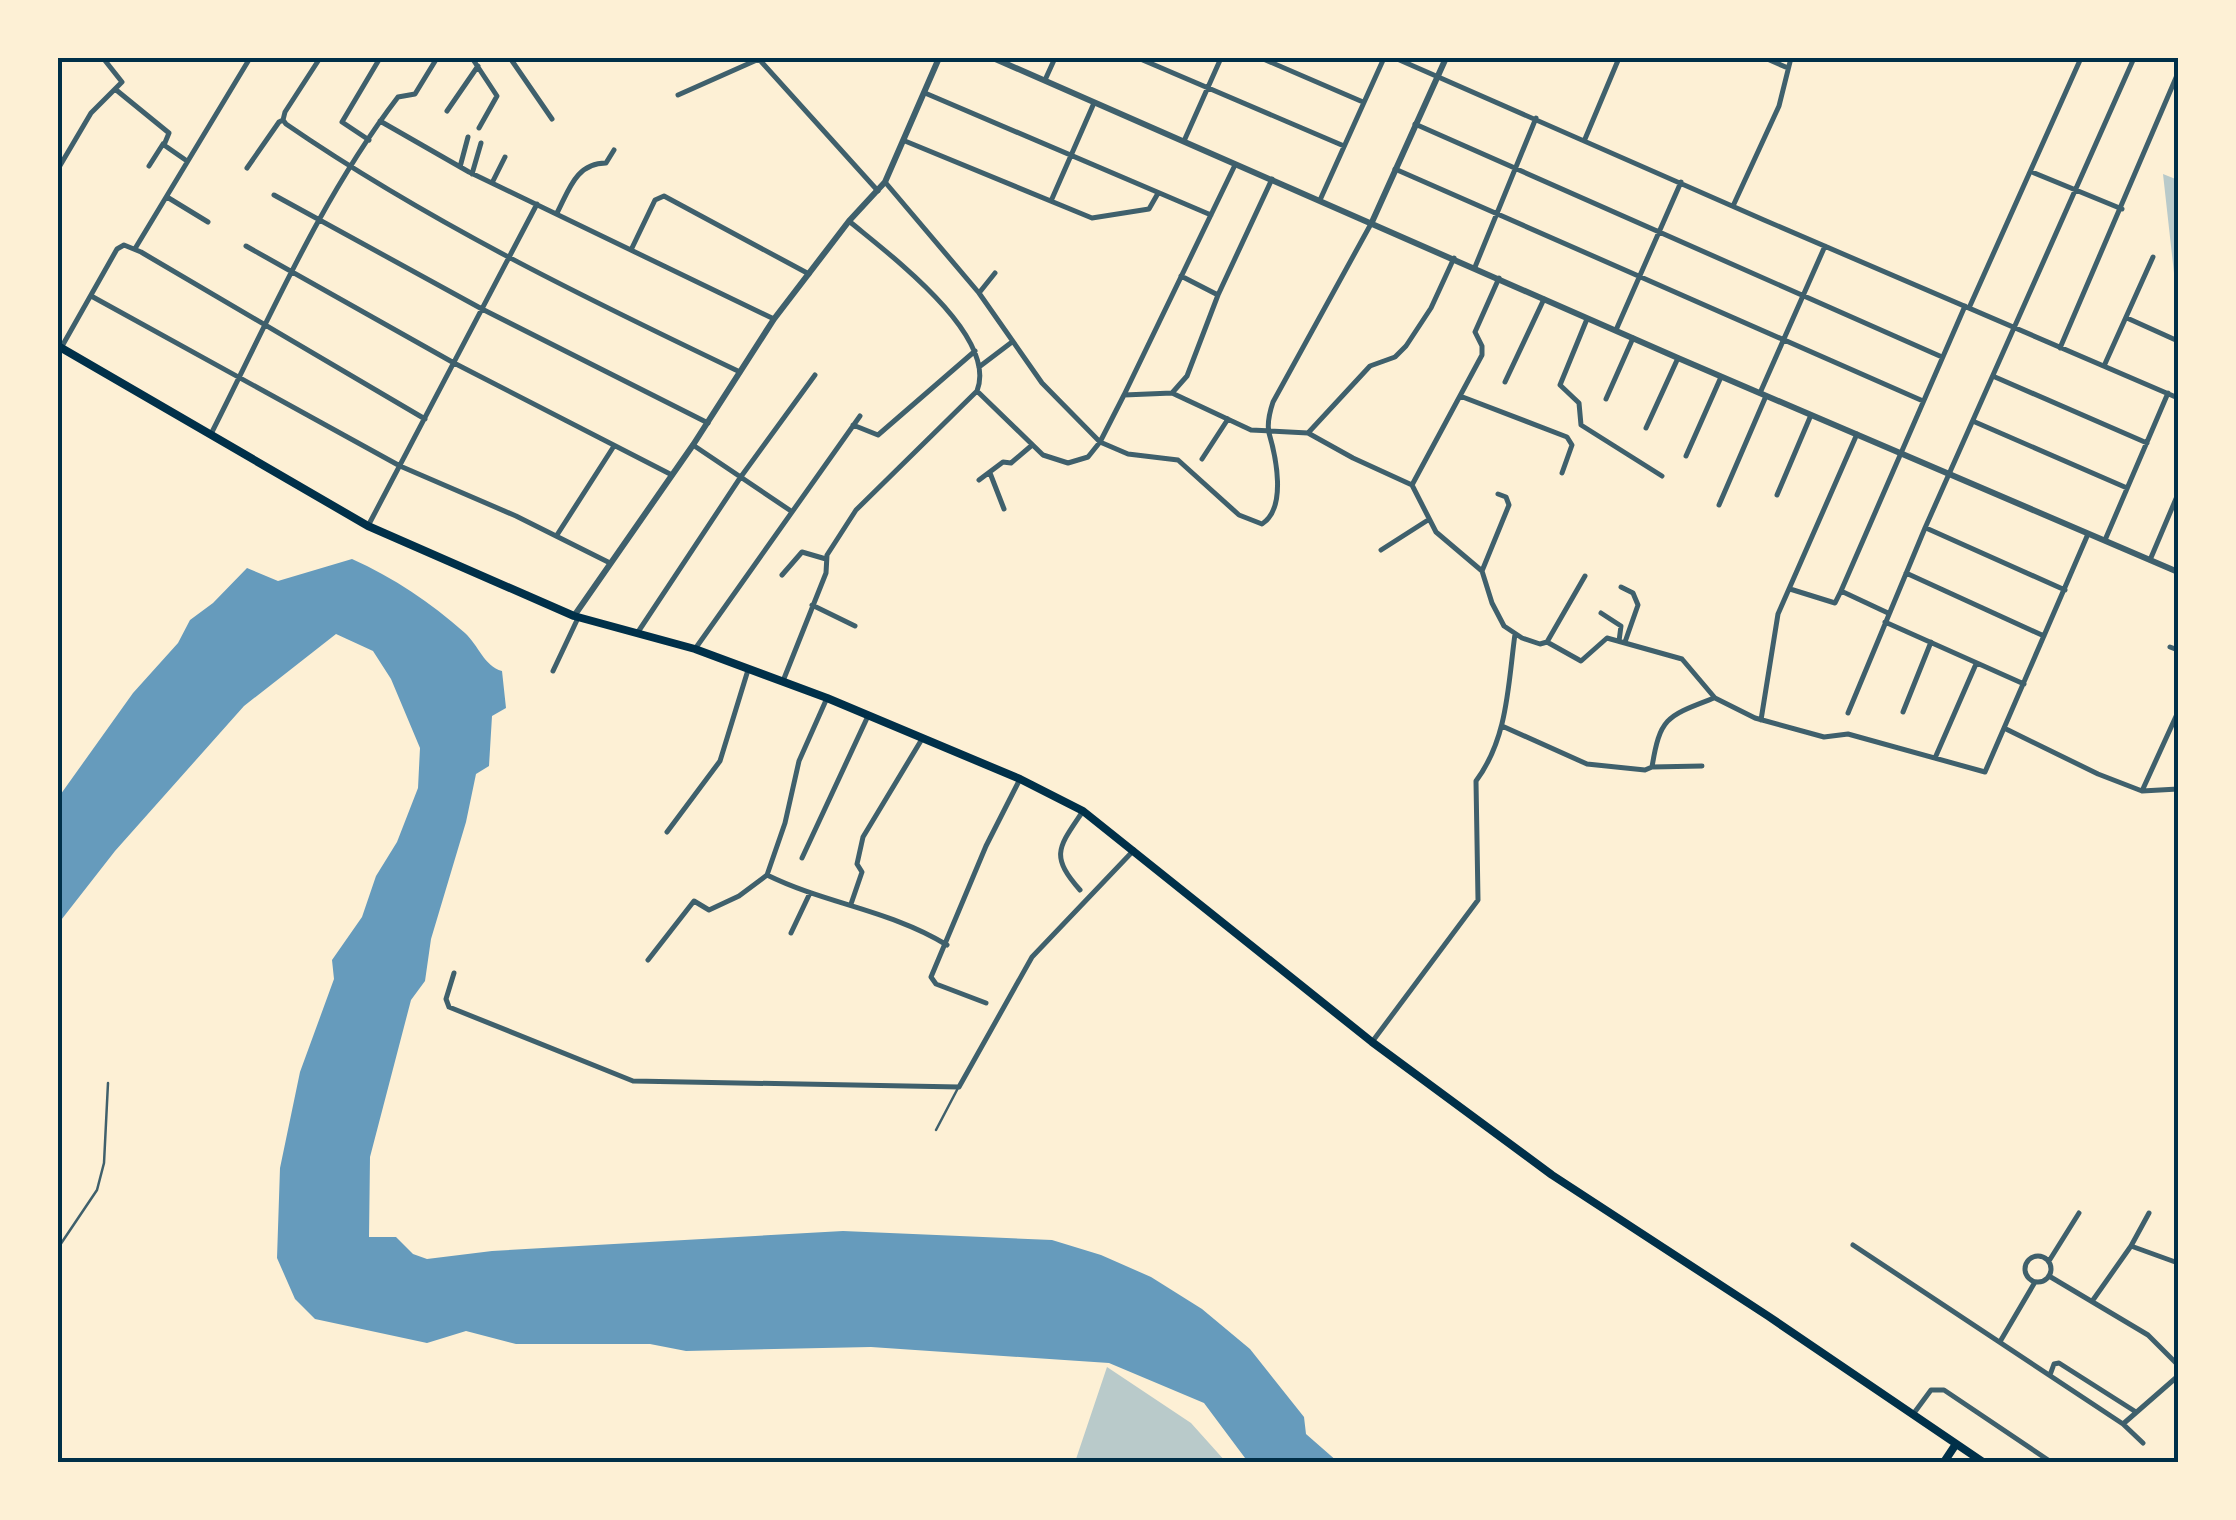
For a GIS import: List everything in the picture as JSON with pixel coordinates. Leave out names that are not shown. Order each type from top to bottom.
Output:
[{"type":"main road","points":[[59,347],[368,526],[576,617],[695,650],[827,698],[1020,779],[1084,812],[1372,1042],[1573,1190],[1983,1462]]},
{"type":"main road","points":[[1944,1462],[1956,1444]]},
{"type":"street","points":[[58,169],[91,113],[122,81],[103,58]]},
{"type":"street","points":[[135,248],[250,58]]},
{"type":"street","points":[[247,168],[283,120],[320,58]]},
{"type":"street","points":[[369,140],[342,122],[380,58]]},
{"type":"street","points":[[210,437],[264,325],[350,169],[400,95],[415,94],[437,58]]},
{"type":"street","points":[[472,58],[497,97],[479,128]]},
{"type":"street","points":[[510,58],[552,118]]},
{"type":"street","points":[[678,95],[759,58],[878,191]]},
{"type":"street","points":[[553,672],[576,617],[608,562],[708,424],[774,319],[849,221],[885,182],[939,58]]},
{"type":"street","points":[[993,58],[2178,572]]},
{"type":"street","points":[[1045,80],[1055,58]]},
{"type":"street","points":[[1138,58],[1344,146]]},
{"type":"street","points":[[1184,141],[1222,58]]},
{"type":"street","points":[[1261,58],[1364,102]]},
{"type":"street","points":[[1320,200],[1384,58]]},
{"type":"street","points":[[1395,58],[2178,398]]},
{"type":"street","points":[[885,182],[979,294],[1056,400],[1100,442],[1128,454],[1182,462],[1239,515],[1262,524],[1268,521],[1276,504],[1275,453],[1268,431],[1277,390],[1372,222],[1446,58]]},
{"type":"street","points":[[1585,139],[1619,58]]},
{"type":"street","points":[[1765,58],[1788,68]]},
{"type":"street","points":[[1733,206],[1779,106],[1791,58]]},
{"type":"street","points":[[1790,589],[1835,603],[1942,357],[2032,172],[2081,58]]},
{"type":"street","points":[[1848,713],[2134,58]]},
{"type":"street","points":[[447,111],[478,66]]},
{"type":"street","points":[[2060,348],[2178,73]]},
{"type":"street","points":[[115,90],[169,132],[149,166]]},
{"type":"street","points":[[925,94],[1211,215]]},
{"type":"street","points":[[1051,200],[1094,102]]},
{"type":"street","points":[[1474,267],[1536,118]]},
{"type":"street","points":[[283,120],[350,169],[510,256],[740,372]]},
{"type":"street","points":[[380,121],[472,174],[774,319]]},
{"type":"street","points":[[1415,124],[1942,357]]},
{"type":"street","points":[[460,166],[468,137]]},
{"type":"street","points":[[905,141],[1095,218],[1150,209],[1158,194]]},
{"type":"street","points":[[472,174],[480,142]]},
{"type":"street","points":[[163,144],[188,161]]},
{"type":"street","points":[[557,213],[577,174],[592,163],[605,163],[614,150]]},
{"type":"street","points":[[492,183],[505,156]]},
{"type":"street","points":[[977,391],[1043,454],[1068,463],[1088,457],[1124,395],[1236,163]]},
{"type":"street","points":[[1396,169],[1923,401]]},
{"type":"street","points":[[2032,172],[2122,209]]},
{"type":"street","points":[[1172,393],[1187,376],[1218,295],[1272,179]]},
{"type":"street","points":[[1616,330],[1682,182]]},
{"type":"street","points":[[274,195],[482,310],[708,424]]},
{"type":"street","points":[[631,250],[655,200],[664,196],[809,274]]},
{"type":"street","points":[[167,197],[208,222]]},
{"type":"street","points":[[368,526],[537,204]]},
{"type":"street","points":[[783,681],[826,573],[826,559],[864,501],[977,391],[981,381],[967,337],[922,282],[849,221]]},
{"type":"street","points":[[246,246],[454,363],[672,475]]},
{"type":"street","points":[[1719,505],[1825,246]]},
{"type":"street","points":[[59,347],[117,249],[135,248],[425,419]]},
{"type":"street","points":[[2104,366],[2152,257]]},
{"type":"street","points":[[1308,432],[1370,366],[1394,357],[1406,346],[1432,308],[1454,258]]},
{"type":"street","points":[[979,294],[994,273]]},
{"type":"street","points":[[1181,276],[1218,295]]},
{"type":"street","points":[[1412,485],[1482,356],[1475,332],[1499,278]]},
{"type":"street","points":[[92,297],[400,466],[557,535],[608,562]]},
{"type":"street","points":[[1505,382],[1544,298]]},
{"type":"street","points":[[1587,318],[1559,384],[1579,403],[1579,423],[1662,476]]},
{"type":"street","points":[[2126,318],[2178,341]]},
{"type":"street","points":[[1606,400],[1634,338]]},
{"type":"street","points":[[979,367],[1012,342]]},
{"type":"street","points":[[854,425],[878,435],[974,351]]},
{"type":"street","points":[[1646,428],[1678,358]]},
{"type":"street","points":[[637,633],[740,478],[816,376]]},
{"type":"street","points":[[1686,456],[1722,376]]},
{"type":"street","points":[[1995,376],[2147,443]]},
{"type":"street","points":[[1124,395],[1172,393],[1251,430],[1308,432],[1412,485],[1428,520],[1448,545],[1482,571],[1504,626],[1540,644],[1547,642],[1585,576]]},
{"type":"street","points":[[2105,540],[2168,393]]},
{"type":"street","points":[[1460,396],[1567,436],[1572,444],[1562,473]]},
{"type":"street","points":[[1777,495],[1811,414]]},
{"type":"street","points":[[695,650],[860,416]]},
{"type":"street","points":[[1202,458],[1228,419]]},
{"type":"street","points":[[1975,422],[2127,488]]},
{"type":"street","points":[[1761,720],[1776,623],[1856,434]]},
{"type":"street","points":[[693,445],[791,511]]},
{"type":"street","points":[[557,535],[614,446]]},
{"type":"street","points":[[979,480],[1031,446]]},
{"type":"street","points":[[990,473],[1004,509]]},
{"type":"street","points":[[1482,571],[1509,505],[1506,497],[1498,494]]},
{"type":"street","points":[[2150,560],[2178,494]]},
{"type":"street","points":[[1381,550],[1428,520]]},
{"type":"street","points":[[1926,528],[2064,590]]},
{"type":"street","points":[[1547,642],[1581,661],[1604,639],[1682,659],[1715,698],[1761,720],[1824,737],[1848,734],[1978,772],[1986,770],[2005,729],[2088,534]]},
{"type":"street","points":[[782,575],[800,552],[826,559]]},
{"type":"street","points":[[1906,573],[2044,636]]},
{"type":"street","points":[[1622,587],[1633,592],[1638,605],[1622,641]]},
{"type":"street","points":[[1841,591],[1888,614]]},
{"type":"street","points":[[812,605],[855,626]]},
{"type":"street","points":[[1601,613],[1621,626],[1622,641]]},
{"type":"street","points":[[1885,622],[2024,684]]},
{"type":"street","points":[[1372,1042],[1478,900],[1476,781],[1502,726],[1510,693],[1515,634]]},
{"type":"street","points":[[1902,712],[1932,642]]},
{"type":"street","points":[[2170,647],[2178,650]]},
{"type":"street","points":[[1935,758],[1976,663]]},
{"type":"street","points":[[667,832],[720,761],[749,668]]},
{"type":"street","points":[[648,960],[694,902],[704,909],[716,907],[767,876],[785,823],[799,761],[827,698]]},
{"type":"street","points":[[1652,767],[1661,726],[1715,698]]},
{"type":"street","points":[[2142,790],[2178,712]]},
{"type":"street","points":[[802,858],[868,716]]},
{"type":"street","points":[[1502,726],[1596,767],[1645,770],[1702,766]]},
{"type":"street","points":[[2005,729],[2098,774],[2142,790],[2178,789]]},
{"type":"street","points":[[850,904],[862,872],[857,864],[864,837],[922,739]]},
{"type":"street","points":[[986,1004],[931,980],[986,846],[1020,779]]},
{"type":"street","points":[[1080,890],[1060,868],[1059,861],[1061,849],[1084,812]]},
{"type":"street","points":[[454,973],[446,999],[449,1007],[632,1081],[959,1086],[1032,957],[1134,850]]},
{"type":"street","points":[[767,876],[916,927],[947,945]]},
{"type":"street","points":[[792,933],[810,893]]},
{"type":"street","points":[[2049,1276],[2048,1262],[2079,1213]]},
{"type":"street","points":[[2092,1300],[2131,1246],[2148,1213]]},
{"type":"street","points":[[1853,1245],[2123,1424],[2143,1443]]},
{"type":"street","points":[[2131,1246],[2178,1266]]},
{"type":"street","points":[[2036,1282],[2026,1274],[2026,1262],[2038,1256],[2048,1262]]},
{"type":"street","points":[[2049,1276],[2148,1335],[2178,1366]]},
{"type":"street","points":[[2000,1341],[2036,1282],[2049,1276]]},
{"type":"street","points":[[2050,1375],[2058,1362],[2136,1412]]},
{"type":"street","points":[[2123,1424],[2178,1376]]},
{"type":"street","points":[[1913,1414],[1932,1390],[1944,1390],[2051,1462]]},
{"type":"lane","points":[[58,1248],[97,1190],[104,1163],[108,1083]]},
{"type":"lane","points":[[936,1130],[959,1086]]},
{"type":"shaded area","points":[[2163,174],[2178,180],[2178,277],[2174,273]]},
{"type":"shaded area","points":[[1107,1367],[1191,1423],[1226,1462],[1075,1462]]},
{"type":"water","points":[[352,559],[411,592],[465,633],[486,660],[502,671],[506,708],[492,716],[489,766],[476,774],[431,939],[425,981],[411,1000],[370,1157],[369,1237],[396,1237],[413,1254],[427,1259],[492,1251],[843,1231],[1052,1240],[1101,1255],[1151,1277],[1202,1309],[1250,1349],[1304,1417],[1306,1434],[1338,1462],[1248,1462],[1204,1403],[1109,1363],[871,1347],[686,1351],[650,1344],[516,1344],[466,1331],[427,1343],[315,1319],[295,1299],[277,1258],[280,1168],[300,1072],[334,979],[332,960],[362,917],[376,876],[397,842],[418,788],[420,748],[391,679],[373,651],[336,634],[244,706],[115,851],[58,924],[58,798],[133,693],[178,643],[190,620],[247,568],[278,581]]}]
